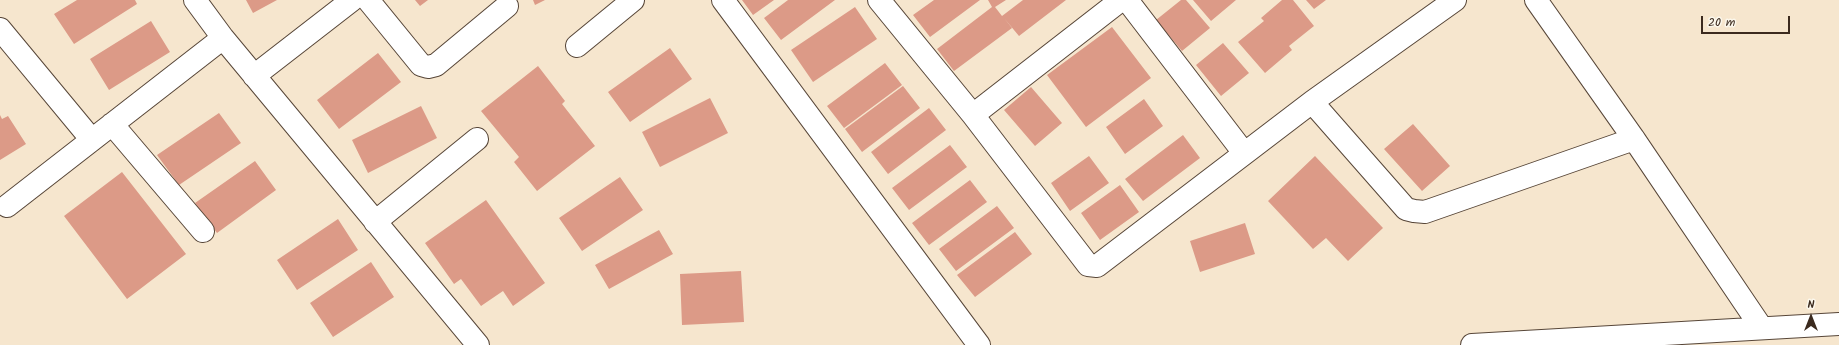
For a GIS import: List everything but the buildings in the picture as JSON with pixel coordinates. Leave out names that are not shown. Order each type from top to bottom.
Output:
[{"type":"street","points":[[195,0],[254,76],[374,222],[478,345]]},
{"type":"street","points":[[254,76],[352,0]]},
{"type":"street","points":[[368,0],[421,64],[428,67],[436,64],[507,6]]},
{"type":"street","points":[[577,46],[633,0]]},
{"type":"street","points":[[723,0],[978,345]]},
{"type":"street","points":[[879,0],[973,115],[1088,265],[1097,266],[1312,102],[1455,0]]},
{"type":"street","points":[[973,115],[1121,0]]},
{"type":"street","points":[[1127,0],[1244,153]]},
{"type":"street","points":[[1536,0],[1634,139],[1761,328]]},
{"type":"street","points":[[0,29],[92,140]]},
{"type":"street","points":[[7,206],[223,38]]},
{"type":"street","points":[[1312,102],[1406,208],[1414,212],[1424,212],[1634,139]]},
{"type":"street","points":[[112,124],[203,231]]},
{"type":"street","points":[[374,222],[477,139]]},
{"type":"street","points":[[1472,345],[1839,324]]}]
